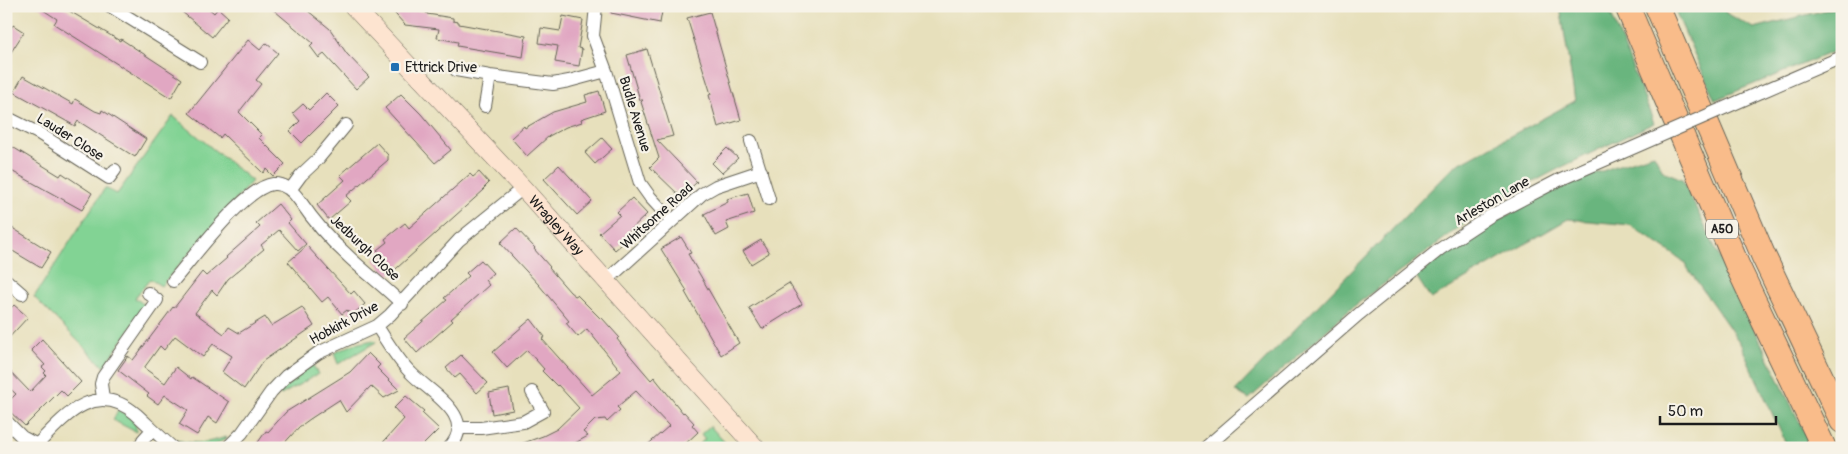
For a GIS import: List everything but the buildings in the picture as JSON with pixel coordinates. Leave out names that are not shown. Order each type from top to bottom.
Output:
[{"type":"highway","name":"A50","points":[[1627,6],[1738,267],[1824,448]]},
{"type":"highway","name":"A50","points":[[1657,6],[1763,255],[1842,421]]},
{"type":"street","points":[[110,6],[200,62]]},
{"type":"street","name":"Wragley Way","points":[[353,6],[607,280],[756,448]]},
{"type":"street","name":"Budle Avenue","points":[[596,6],[593,36],[606,71],[640,183],[650,198],[672,221]]},
{"type":"street","name":"Arleston Lane","points":[[1205,448],[1359,314],[1440,249],[1490,216],[1561,179],[1842,57]]},
{"type":"street","points":[[456,70],[553,84],[569,82],[606,71]]},
{"type":"street","points":[[485,106],[490,76]]},
{"type":"street","name":"Lauder Close","points":[[6,117],[40,134],[109,178],[115,170]]},
{"type":"street","points":[[173,281],[221,224],[256,191],[271,184],[282,184],[290,190],[301,174],[317,160],[346,125]]},
{"type":"street","points":[[751,141],[769,199]]},
{"type":"street","name":"Whitsome Road","points":[[607,280],[702,194],[716,186],[761,171]]},
{"type":"street","name":"Hobkirk Drive","points":[[227,448],[242,433],[271,392],[286,376],[318,353],[377,326],[402,304],[459,240],[523,188]]},
{"type":"street","name":"Jedburgh Close","points":[[290,190],[315,222],[343,252],[402,304]]},
{"type":"street","points":[[6,280],[22,294]]},
{"type":"street","points":[[103,398],[101,384],[103,376],[157,300],[148,293]]},
{"type":"street","points":[[377,326],[395,354],[412,374],[455,414],[459,428],[454,442],[449,448]]},
{"type":"street","points":[[459,428],[481,428],[523,422],[543,411],[532,392]]},
{"type":"street","points":[[6,421],[22,437],[38,447],[64,416],[83,404],[103,398],[118,403],[134,412],[173,448]]},
{"type":"street","points":[[140,448],[143,440],[152,430]]},
{"type":"green space","points":[[1560,6],[1608,6],[1654,123],[1562,167],[1489,205],[1353,307],[1249,399],[1235,391],[1453,167],[1575,101]]},
{"type":"green space","points":[[1673,6],[1723,6],[1726,13],[1754,28],[1842,6],[1842,48],[1715,100]]},
{"type":"green space","points":[[173,116],[252,181],[161,286],[150,279],[135,298],[146,306],[104,367],[34,297],[105,188],[117,194]]},
{"type":"green space","points":[[1654,154],[1663,171],[1682,179],[1812,448],[1788,448],[1740,343],[1682,260],[1630,225],[1568,219],[1431,299],[1416,276],[1479,232],[1538,199],[1595,174]]},
{"type":"green space","points":[[374,340],[376,342],[338,364],[334,353],[354,344]]},
{"type":"green space","points":[[312,364],[318,374],[281,395],[279,394],[294,379]]},
{"type":"green space","points":[[118,410],[134,421],[136,432],[113,420]]},
{"type":"green space","points":[[710,426],[728,446],[726,448],[695,448],[705,439],[701,434]]},
{"type":"green space","points":[[226,437],[214,445],[202,448],[189,447],[177,440],[202,443]]},
{"type":"place","name":"Ettrick Drive","points":[[395,67]]}]
